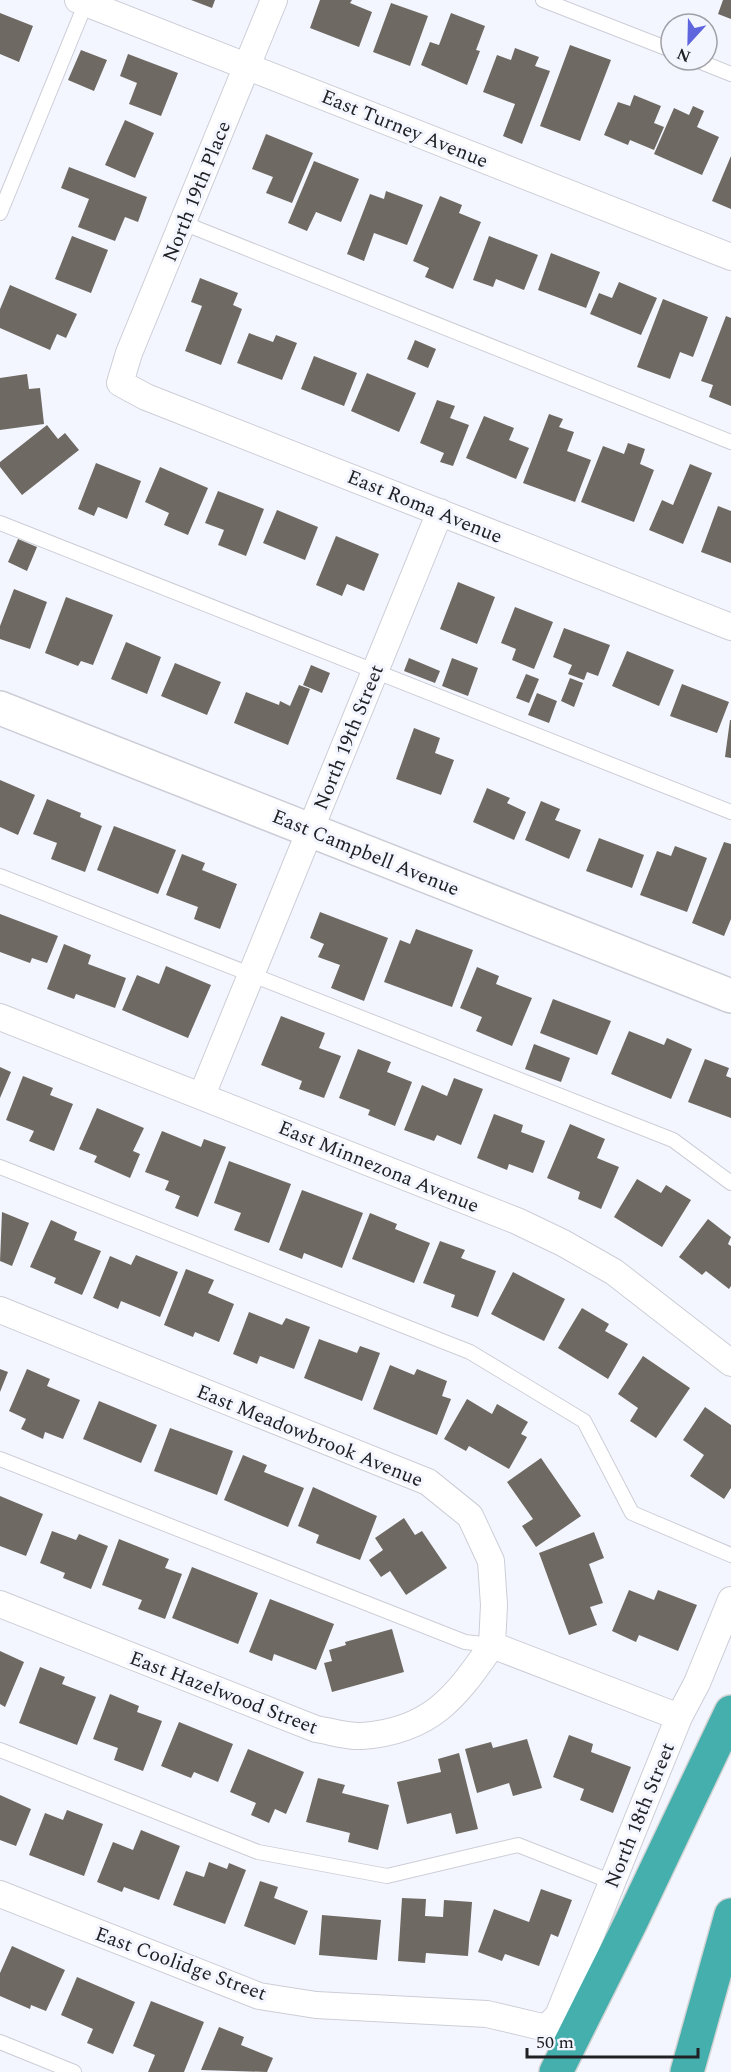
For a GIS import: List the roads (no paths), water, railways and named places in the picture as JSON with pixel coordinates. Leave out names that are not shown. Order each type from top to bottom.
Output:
[{"type":"highway","points":[[556,2072],[631,1922],[731,1712]]},
{"type":"highway","points":[[687,2072],[731,1915]]},
{"type":"street","name":"North 19th Place","points":[[120,383],[129,353],[274,0]]},
{"type":"street","name":"East Turney Avenue","points":[[84,1],[731,257]]},
{"type":"street","name":"East Roma Avenue","points":[[120,383],[146,397],[731,627]]},
{"type":"street","name":"North 19th Street","points":[[202,1095],[440,512]]},
{"type":"street","name":"East Campbell Avenue","points":[[0,708],[731,996]]},
{"type":"street","name":"East Minnezona Avenue","points":[[0,1017],[517,1221],[615,1272],[731,1363]]},
{"type":"street","name":"East Meadowbrook Avenue","points":[[0,1310],[428,1482],[470,1516],[491,1561],[495,1605],[492,1644]]},
{"type":"street","name":"North 18th Street","points":[[546,2028],[558,2016],[679,1717],[697,1683],[731,1600]]},
{"type":"street","name":"East Hazelwood Street","points":[[0,1604],[316,1729],[360,1737],[400,1730],[429,1717],[460,1691],[492,1644]]},
{"type":"street","points":[[492,1644],[679,1717]]},
{"type":"street","name":"East Coolidge Street","points":[[0,1894],[259,1996],[316,2005],[487,2014],[546,2028]]},
{"type":"lane","points":[[543,0],[659,45]]},
{"type":"lane","points":[[0,213],[84,1]]},
{"type":"lane","points":[[183,223],[731,442]]},
{"type":"lane","points":[[0,523],[731,812]]},
{"type":"lane","points":[[0,876],[673,1140],[731,1183]]},
{"type":"lane","points":[[0,1167],[470,1352],[584,1421],[632,1513],[731,1555]]},
{"type":"lane","points":[[0,1459],[465,1642],[492,1644]]},
{"type":"lane","points":[[0,1750],[258,1852],[387,1876],[518,1845],[612,1882]]},
{"type":"lane","points":[[0,2042],[74,2072]]}]
